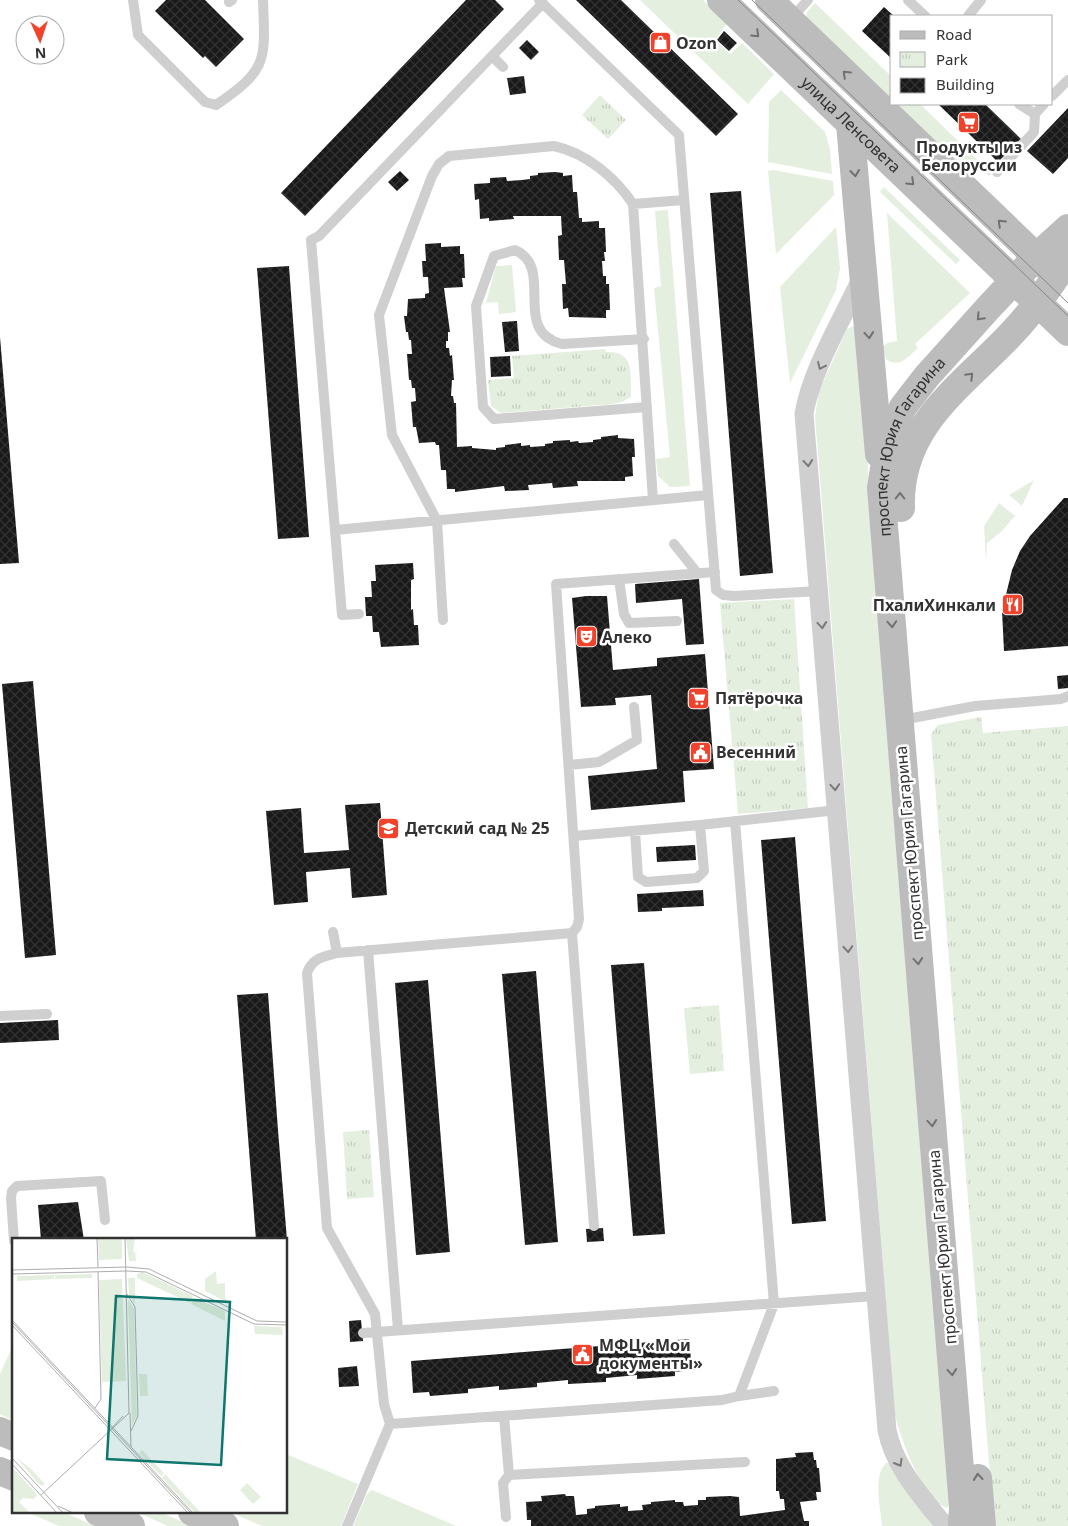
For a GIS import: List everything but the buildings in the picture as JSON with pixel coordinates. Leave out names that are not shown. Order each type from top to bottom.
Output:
[{"type":"main road","name":"улица Ленсовета","points":[[721,0],[1036,304],[1068,332]]},
{"type":"main road","name":"улица Ленсовета","points":[[769,0],[1036,257],[1064,274]]},
{"type":"main road","points":[[874,101],[850,124],[881,488]]},
{"type":"main road","name":"проспект Юрия Гагарина","points":[[982,1526],[908,720],[881,488],[889,437],[903,407],[926,376],[1013,281],[1068,228]]},
{"type":"main road","name":"проспект Юрия Гагарина","points":[[962,1526],[963,1507],[908,720],[900,486],[905,462],[916,438],[935,411],[1014,331],[1064,274]]},
{"type":"main road","points":[[0,1431],[12,1436]]},
{"type":"main road","points":[[0,1472],[12,1476]]},
{"type":"main road","points":[[103,1514],[131,1526]]},
{"type":"main road","points":[[197,1514],[225,1526]]},
{"type":"street","points":[[864,274],[814,379],[807,398],[804,414],[875,1296],[889,1440],[904,1472],[945,1526]]},
{"type":"lane","points":[[133,0],[138,35],[205,102],[216,105],[258,70],[264,46],[263,0]]},
{"type":"lane","points":[[790,20],[808,0]]},
{"type":"lane","points":[[908,0],[924,15]]},
{"type":"lane","points":[[969,15],[981,0]]},
{"type":"lane","points":[[359,614],[342,615],[311,240],[319,236],[492,56],[541,2],[679,135],[716,590],[723,595],[819,590]]},
{"type":"lane","points":[[492,56],[504,67]]},
{"type":"lane","points":[[1053,95],[1068,80]]},
{"type":"lane","points":[[1021,105],[1035,114]]},
{"type":"lane","points":[[997,172],[1034,132],[1035,114],[1043,105]]},
{"type":"lane","points":[[443,620],[437,521],[392,435],[379,315],[432,176],[439,164],[449,156],[554,146],[570,149],[583,156],[623,189],[633,204],[644,339],[653,500]]},
{"type":"lane","points":[[633,204],[684,200]]},
{"type":"lane","points":[[644,339],[562,344],[549,341],[540,332],[536,316],[532,264],[525,254],[515,250],[504,251],[494,256],[476,306],[483,406],[494,419],[647,407]]},
{"type":"lane","points":[[335,530],[708,494]]},
{"type":"lane","points":[[674,544],[698,574]]},
{"type":"lane","points":[[594,1226],[572,933],[577,927],[579,920],[556,584],[715,572]]},
{"type":"lane","points":[[619,579],[624,614],[629,624],[677,621]]},
{"type":"lane","points":[[908,720],[975,706],[1061,700],[1068,696]]},
{"type":"lane","points":[[569,765],[599,762],[637,740],[634,707]]},
{"type":"lane","points":[[574,836],[837,810]]},
{"type":"lane","points":[[735,821],[774,1304],[739,1396]]},
{"type":"lane","points":[[635,831],[638,877],[646,882],[697,878],[704,870],[700,825]]},
{"type":"lane","points":[[334,932],[336,953]]},
{"type":"lane","points":[[347,1526],[390,1424],[384,1404],[375,1314],[336,1248],[327,1228],[307,973],[312,962],[336,953],[572,933]]},
{"type":"lane","points":[[368,950],[398,1330]]},
{"type":"lane","points":[[0,1016],[47,1014]]},
{"type":"lane","points":[[14,1238],[10,1198],[12,1191],[17,1186],[101,1181],[105,1220]]},
{"type":"lane","points":[[363,1333],[875,1296]]},
{"type":"lane","points":[[390,1424],[722,1400],[774,1391]]},
{"type":"lane","points":[[504,1416],[509,1475],[503,1483],[506,1517]]},
{"type":"lane","points":[[509,1475],[745,1462]]},
{"type":"green space","points":[[640,0],[703,0],[727,23],[715,40],[730,54],[742,43],[774,74],[748,104]]},
{"type":"green space","points":[[815,3],[890,75],[890,97],[806,18],[807,12]]},
{"type":"green space","points":[[781,90],[825,132],[830,149],[832,174],[768,162],[769,102]]},
{"type":"green space","points":[[600,95],[626,120],[608,139],[582,115]]},
{"type":"green space","points":[[898,105],[921,105],[992,174],[989,176],[971,159],[963,167]]},
{"type":"green space","points":[[773,170],[833,181],[834,195],[776,254],[768,171]]},
{"type":"green space","points":[[884,187],[960,260],[956,264],[880,192]]},
{"type":"green space","points":[[668,210],[690,486],[670,487],[658,476],[656,459],[670,457],[654,288],[661,286],[655,211]]},
{"type":"green space","points":[[887,213],[970,293],[915,344],[918,348],[911,355],[903,361],[895,363],[886,359],[882,347],[887,343],[897,341]]},
{"type":"green space","points":[[836,227],[840,268],[836,290],[790,383],[780,287]]},
{"type":"green space","points":[[512,265],[516,312],[499,314],[498,302],[486,303],[496,266]]},
{"type":"green space","points":[[854,326],[857,332],[951,1503],[947,1508],[929,1493],[921,1481],[907,1453],[895,1415],[815,417],[819,391],[847,329]]},
{"type":"green space","points":[[605,349],[606,352],[622,355],[627,360],[631,372],[631,397],[622,402],[501,413],[491,406],[488,380],[514,378],[512,356]]},
{"type":"green space","points":[[1034,480],[1022,506],[1009,495]]},
{"type":"green space","points":[[999,503],[1015,516],[1001,532],[987,543],[986,563],[984,526]]},
{"type":"green space","points":[[794,599],[808,808],[738,814],[720,603]]},
{"type":"green space","points":[[981,717],[983,733],[1068,726],[1068,1526],[994,1526],[931,734],[938,725]]},
{"type":"green space","points":[[719,1005],[724,1071],[690,1074],[684,1008]]},
{"type":"green space","points":[[369,1130],[374,1197],[347,1199],[343,1132]]},
{"type":"green space","points":[[12,1347],[12,1420],[0,1414],[0,1374]]},
{"type":"green space","points":[[288,1455],[358,1484],[341,1526],[262,1526],[235,1514],[288,1514]]},
{"type":"green space","points":[[886,1463],[889,1463],[932,1526],[882,1526],[878,1485],[879,1476]]},
{"type":"green space","points":[[372,1490],[456,1526],[353,1526],[367,1494]]},
{"type":"green space","points":[[32,1514],[68,1514],[95,1526],[59,1526]]},
{"type":"green space","points":[[141,1514],[165,1514],[192,1526],[168,1526]]},
{"type":"tram line","points":[[738,0],[1068,316]]},
{"type":"tram line","points":[[752,0],[1068,303]]},
{"type":"place","name":"Ozon","points":[[660,43]]},
{"type":"place","name":"Продукты из Белоруссии","points":[[969,123]]},
{"type":"place","name":"ПхалиХинкали","points":[[1012,605]]},
{"type":"place","name":"Алеко","points":[[586,637]]},
{"type":"place","name":"Пятёрочка","points":[[699,698]]},
{"type":"place","name":"Весенний","points":[[700,752]]},
{"type":"place","name":"Детский сад № 25","points":[[389,828]]},
{"type":"place","name":"МФЦ «Мои документы»","points":[[583,1354]]}]
